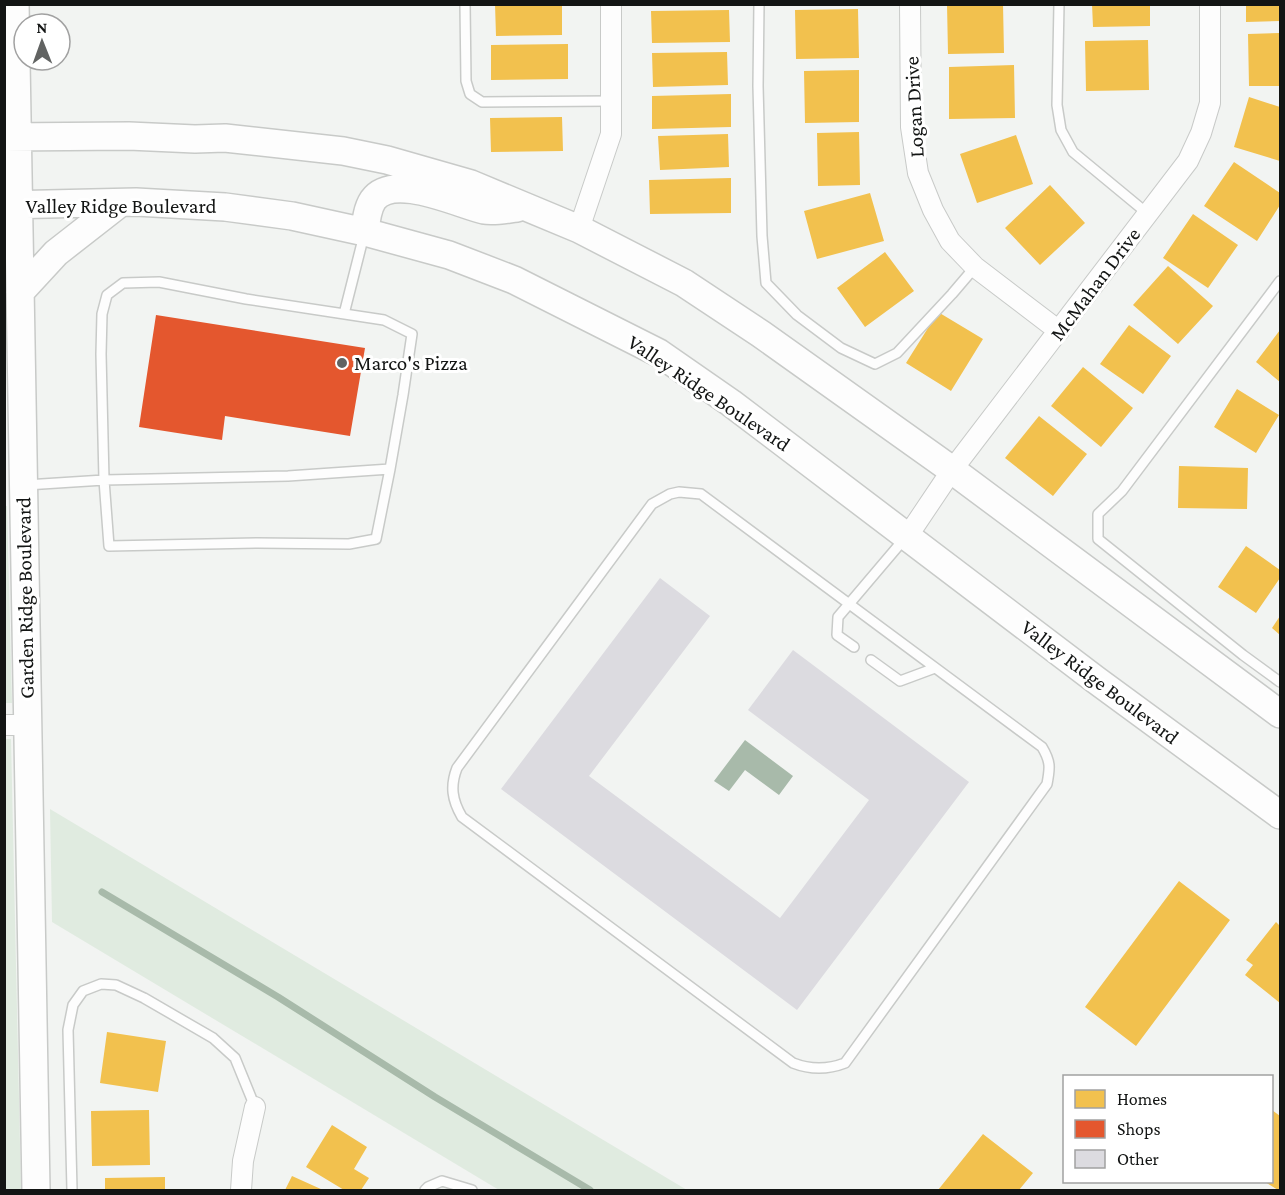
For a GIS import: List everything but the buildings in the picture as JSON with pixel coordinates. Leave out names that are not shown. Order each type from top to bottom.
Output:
[{"type":"main road","name":"Garden Ridge Boulevard","points":[[15,4],[11,205],[20,292],[23,485],[16,725],[36,1191]]},
{"type":"main road","points":[[11,136],[225,138],[344,151],[471,184],[579,229],[684,283],[723,308],[952,470],[1281,714]]},
{"type":"main road","points":[[365,232],[368,214],[374,199],[385,190],[413,189],[487,210],[527,207]]},
{"type":"main road","name":"Valley Ridge Boulevard","points":[[11,205],[136,202],[225,207],[292,216],[365,232],[449,255],[514,280],[659,353],[731,403],[1096,680],[1281,815]]},
{"type":"main road","points":[[20,292],[56,253],[120,203]]},
{"type":"street","points":[[579,229],[610,134],[611,4]]},
{"type":"street","name":"Logan Drive","points":[[910,4],[911,127],[918,173],[933,210],[950,241],[975,267],[1059,331]]},
{"type":"street","name":"McMahan Drive","points":[[907,537],[952,470],[1188,161],[1201,133],[1210,103],[1210,4]]},
{"type":"street","points":[[241,1191],[243,1161],[255,1107]]},
{"type":"lane","points":[[465,4],[466,81],[470,94],[482,102],[611,101]]},
{"type":"lane","points":[[759,4],[758,86],[762,236],[766,283],[797,315],[841,348],[875,364],[897,354],[975,267]]},
{"type":"lane","points":[[1059,4],[1057,105],[1061,130],[1073,152],[1148,214]]},
{"type":"lane","points":[[344,314],[365,232]]},
{"type":"lane","points":[[1281,281],[1122,491],[1098,513],[1098,539],[1281,682]]},
{"type":"lane","points":[[159,282],[246,299],[384,320],[412,334],[390,469],[376,539],[349,544],[109,546],[104,480],[101,354],[102,314],[107,295],[123,283],[159,282]]},
{"type":"lane","points":[[23,485],[104,480],[288,476],[390,469]]},
{"type":"lane","points":[[679,492],[701,494],[935,668],[1042,747],[1048,757],[1050,768],[1047,784],[844,1063],[836,1066],[815,1069],[793,1063],[462,817],[453,799],[453,778],[457,768],[652,504],[670,494],[679,492]]},
{"type":"lane","points":[[854,647],[837,635],[838,616],[907,537]]},
{"type":"lane","points":[[871,660],[900,681],[935,668]]},
{"type":"lane","points":[[72,1191],[68,1030],[73,1005],[83,991],[101,984],[116,985],[144,998],[213,1038],[235,1058],[255,1107]]},
{"type":"lane","points":[[425,1191],[428,1187],[441,1181],[472,1191]]},
{"type":"shaded area","points":[[4,506],[7,506],[12,703],[4,703]]},
{"type":"shaded area","points":[[4,739],[11,739],[21,1190],[4,1190]]},
{"type":"shaded area","points":[[745,740],[793,776],[779,795],[745,770],[729,791],[714,781]]},
{"type":"shaded area","points":[[50,809],[687,1190],[499,1190],[52,922]]},
{"type":"waterway","points":[[102,892],[278,997],[435,1097],[590,1190]]},
{"type":"place","name":"Marco's Pizza","points":[[342,363]]}]
